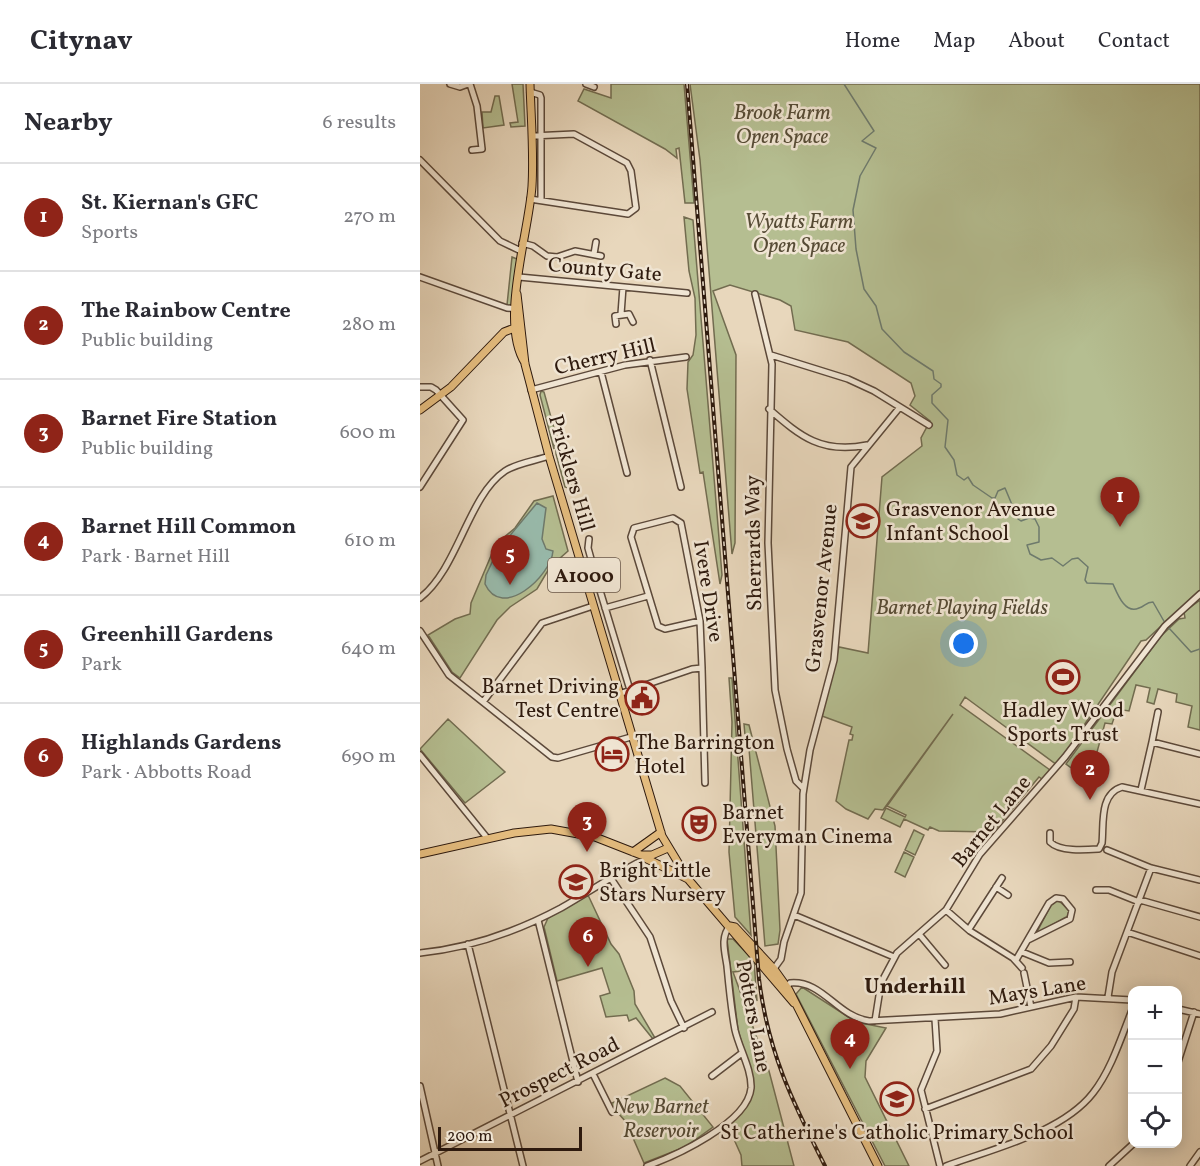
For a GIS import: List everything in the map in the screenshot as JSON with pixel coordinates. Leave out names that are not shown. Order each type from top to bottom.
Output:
[{"type":"main road","name":"A1000","points":[[519,331],[517,294],[530,199],[532,136],[530,88]]},
{"type":"main road","points":[[420,410],[441,395],[501,337],[519,331]]},
{"type":"main road","name":"Pricklers Hill","points":[[519,331],[531,390],[549,456],[619,694]]},
{"type":"main road","name":"A1000","points":[[619,694],[661,832],[668,848],[688,879],[730,926],[735,927],[786,989],[878,1166]]},
{"type":"main road","points":[[420,854],[488,839],[550,829],[595,837],[644,856],[655,864],[688,879]]},
{"type":"main road","points":[[633,852],[661,832]]},
{"type":"main road","points":[[644,856],[668,848]]},
{"type":"main road","name":"A1000","points":[[730,926],[731,932],[765,968],[773,972]]},
{"type":"street","points":[[450,84],[460,87],[469,84],[477,106],[482,149],[472,150]]},
{"type":"street","points":[[584,86],[594,87]]},
{"type":"street","points":[[530,88],[540,95],[541,200]]},
{"type":"street","points":[[530,199],[628,214],[636,208],[632,171],[627,164],[574,134],[532,136]]},
{"type":"street","points":[[420,160],[500,241],[522,247],[533,246],[547,256],[557,257],[575,251],[601,256]]},
{"type":"street","points":[[594,254],[596,242]]},
{"type":"street","points":[[420,277],[517,309]]},
{"type":"street","name":"County Gate","points":[[519,278],[687,293]]},
{"type":"street","points":[[621,314],[623,286]]},
{"type":"street","name":"Sherrards Way","points":[[755,294],[771,355],[768,543],[775,690],[796,781],[803,788]]},
{"type":"street","points":[[616,324],[615,316],[621,314],[629,314],[633,322]]},
{"type":"street","points":[[771,355],[848,379],[929,425]]},
{"type":"street","name":"Cherry Hill","points":[[531,390],[650,360],[686,357]]},
{"type":"street","points":[[650,360],[681,487]]},
{"type":"street","points":[[601,372],[627,473]]},
{"type":"street","points":[[420,387],[431,387],[462,417],[462,424],[420,487]]},
{"type":"street","name":"Grasvenor Avenue","points":[[773,972],[781,959],[802,881],[803,788],[810,750],[834,660],[851,467],[900,407]]},
{"type":"street","points":[[769,409],[788,427],[815,442],[840,448],[867,445]]},
{"type":"street","points":[[420,598],[436,585],[478,505],[497,478],[509,469],[549,456]]},
{"type":"street","name":"Ivere Drive","points":[[648,596],[632,531],[673,518],[678,519],[700,621],[705,783]]},
{"type":"street","points":[[589,539],[588,548],[630,690]]},
{"type":"street","points":[[588,587],[598,584]]},
{"type":"street","name":"Barnet Lane","points":[[875,1021],[881,983],[894,957],[946,910],[980,854],[1065,757],[1166,624],[1200,594]]},
{"type":"street","points":[[605,608],[648,596],[657,624],[662,629],[700,621]]},
{"type":"street","points":[[483,702],[542,623],[593,606]]},
{"type":"street","points":[[420,631],[449,675],[555,758],[631,737]]},
{"type":"street","points":[[605,646],[615,642]]},
{"type":"street","points":[[619,694],[692,669],[702,668]]},
{"type":"street","points":[[1141,790],[1158,712]]},
{"type":"street","points":[[1152,742],[1200,754]]},
{"type":"street","points":[[420,755],[488,839]]},
{"type":"street","points":[[420,766],[426,763]]},
{"type":"street","points":[[1050,833],[1050,842],[1053,845],[1074,850],[1100,848],[1108,796],[1122,787],[1200,804]]},
{"type":"street","points":[[1107,850],[1151,868],[1200,880]]},
{"type":"street","points":[[420,952],[468,944],[538,920],[637,863]]},
{"type":"street","points":[[1108,997],[1112,972],[1151,868]]},
{"type":"street","points":[[610,877],[650,937],[671,1001],[684,1028]]},
{"type":"street","points":[[969,929],[1002,878]]},
{"type":"street","points":[[996,887],[1008,895]]},
{"type":"street","points":[[1096,890],[1109,890],[1139,901],[1200,917]]},
{"type":"street","points":[[1016,960],[1051,901],[1063,899],[1072,910],[1070,918],[1028,940]]},
{"type":"street","points":[[946,910],[969,929],[1016,960],[1023,970],[1031,1007]]},
{"type":"street","points":[[794,915],[894,957]]},
{"type":"street","points":[[538,920],[578,1082]]},
{"type":"street","name":"Potters Lane","points":[[647,1166],[694,1147],[739,1110],[749,1096],[751,1086],[732,1009],[724,940],[730,926]]},
{"type":"street","points":[[1127,932],[1200,956]]},
{"type":"street","points":[[919,934],[945,965]]},
{"type":"street","points":[[468,944],[523,1166]]},
{"type":"street","points":[[1022,952],[1049,963],[1070,962]]},
{"type":"street","points":[[786,989],[797,983],[810,985],[853,1016],[875,1021]]},
{"type":"street","points":[[925,1109],[1031,1069],[1051,1046],[1074,1009],[1076,997]]},
{"type":"street","name":"Mays Lane","points":[[875,1021],[1000,1014],[1076,997],[1128,1000]]},
{"type":"street","points":[[1182,1010],[1197,1013],[1182,1052]]},
{"type":"street","name":"Prospect Road","points":[[420,1161],[712,1012]]},
{"type":"street","points":[[935,1018],[936,1051],[922,1086],[925,1109],[939,1166]]},
{"type":"street","points":[[946,1166],[1044,1129],[1073,1113],[1101,1082],[1128,1020]]},
{"type":"street","points":[[712,1076],[742,1053]]},
{"type":"street","points":[[593,1074],[612,1112]]},
{"type":"street","points":[[420,1086],[438,1166]]},
{"type":"street","points":[[1109,1166],[1128,1148]]},
{"type":"street","points":[[1200,1152],[1191,1164],[1200,1166]]},
{"type":"green space","points":[[512,84],[523,84],[525,126],[511,127],[510,123],[518,122]]},
{"type":"green space","points":[[611,84],[684,84],[694,203],[685,203],[679,148],[676,149],[677,158],[665,149],[578,101],[584,89],[611,98]]},
{"type":"green space","points":[[690,84],[1200,84],[1200,590],[1146,640],[1141,641],[1057,765],[965,697],[960,705],[1050,770],[1042,779],[1039,777],[993,832],[939,831],[930,827],[928,830],[904,819],[900,827],[881,818],[886,808],[905,817],[906,815],[887,806],[953,714],[883,810],[875,809],[868,819],[846,809],[836,801],[849,740],[852,740],[853,735],[850,734],[852,727],[822,716],[839,647],[868,653],[882,477],[922,446],[921,438],[930,421],[910,405],[915,396],[911,383],[848,342],[795,330],[791,306],[780,300],[730,285],[713,291],[736,355],[735,543],[732,554],[700,160]]},
{"type":"green space","points":[[495,96],[499,96],[504,125],[483,128],[482,112],[491,112]]},
{"type":"green space","points":[[684,217],[693,220],[722,575],[720,584],[703,472],[700,473],[687,389],[688,362],[693,355],[696,335],[695,298],[689,271]]},
{"type":"green space","points":[[512,257],[517,259],[512,307],[507,305]]},
{"type":"green space","points":[[541,391],[544,392],[554,428],[554,449],[540,395]]},
{"type":"green space","points":[[556,434],[571,485],[568,488],[565,487],[556,454]]},
{"type":"green space","points":[[553,496],[568,551],[550,567],[537,589],[510,607],[497,620],[460,678],[452,672],[428,635],[455,619],[470,614],[471,603],[496,544],[515,528],[534,501]]},
{"type":"green space","points":[[1200,600],[1200,730],[1188,727],[1192,706],[1176,702],[1177,694],[1158,689],[1154,704],[1147,702],[1150,688],[1136,685],[1129,711],[1117,709],[1112,724],[1105,723],[1089,781],[1066,764],[1161,636],[1179,619],[1185,618],[1184,612]]},
{"type":"green space","points":[[729,678],[732,678],[751,935],[735,917],[729,852],[732,722]]},
{"type":"green space","points":[[448,719],[505,772],[465,803],[420,749]]},
{"type":"green space","points":[[744,724],[749,725],[775,826],[780,930],[778,944],[765,946],[748,736],[745,735]]},
{"type":"green space","points":[[914,830],[924,835],[915,855],[905,850]]},
{"type":"green space","points":[[904,852],[914,857],[905,877],[895,872]]},
{"type":"green space","points":[[588,895],[611,944],[619,954],[634,991],[635,1004],[655,1038],[653,1039],[636,1018],[629,1021],[627,1015],[606,1017],[600,996],[610,993],[602,968],[557,981],[544,927],[548,918]]},
{"type":"green space","points":[[1058,900],[1070,911],[1068,916],[1036,934],[1052,903]]},
{"type":"green space","points":[[727,939],[733,939],[754,961],[757,1001],[746,961],[739,962],[741,971],[733,972],[769,1071],[794,1166],[742,1166],[741,1155],[728,1126],[742,1110],[752,1077],[738,1030]]},
{"type":"green space","points":[[802,987],[856,1022],[886,1028],[866,1061],[865,1077],[909,1166],[885,1166],[796,994]]},
{"type":"green space","name":"New Barnet Reservoir","points":[[665,1078],[680,1086],[713,1127],[685,1147],[644,1163],[626,1122],[610,1104]]},
{"type":"shaded area","points":[[537,503],[546,508],[542,539],[546,549],[553,551],[550,561],[544,572],[525,591],[503,598],[493,594],[485,584],[486,575],[498,550]]},
{"type":"waterway","points":[[844,84],[874,131],[862,141],[876,148],[860,176],[853,210],[856,249],[864,289],[876,306],[882,329],[904,352],[933,371],[934,379],[941,384],[941,387],[932,395],[932,403],[948,420],[945,447],[954,460],[957,475],[964,480],[968,477],[973,485],[992,498],[995,498],[998,491],[1005,488],[1018,519],[1021,521],[1029,518],[1035,519],[1039,527],[1039,542],[1027,545],[1030,554],[1041,560],[1052,558],[1063,566],[1072,559],[1078,558],[1088,567],[1085,580],[1087,583],[1113,584],[1122,602],[1130,608],[1139,608],[1153,602],[1165,623]]},
{"type":"waterway","points":[[1168,627],[1191,652],[1200,649]]},
{"type":"railway","points":[[687,84],[759,979],[768,1030],[775,1053],[792,1098],[825,1166]]},
{"type":"place","name":"Grasvenor Avenue Infant School","points":[[863,521]]},
{"type":"place","name":"St. Kiernan's GFC","points":[[1120,527]]},
{"type":"place","name":"Greenhill Gardens","points":[[510,585]]},
{"type":"place","name":"Hadley Wood Sports Trust","points":[[1063,677]]},
{"type":"place","name":"Barnet Driving Test Centre","points":[[642,698]]},
{"type":"place","name":"The Barrington Hotel","points":[[612,754]]},
{"type":"place","name":"The Rainbow Centre","points":[[1090,800]]},
{"type":"place","name":"Barnet Everyman Cinema","points":[[699,824]]},
{"type":"place","name":"Barnet Fire Station","points":[[587,852]]},
{"type":"place","name":"Bright Little Stars Nursery","points":[[576,882]]},
{"type":"place","name":"Highlands Gardens","points":[[588,967]]},
{"type":"place","name":"Barnet Hill Common","points":[[850,1069]]},
{"type":"place","name":"St Catherine's Catholic Primary School","points":[[897,1099]]},
{"type":"district","name":"Underhill","points":[[915,985]]},
{"type":"park label","name":"Brook Farm Open Space","points":[[782,124]]},
{"type":"park label","name":"Wyatts Farm Open Space","points":[[799,233]]},
{"type":"park label","name":"Barnet Playing Fields","points":[[962,607]]}]
